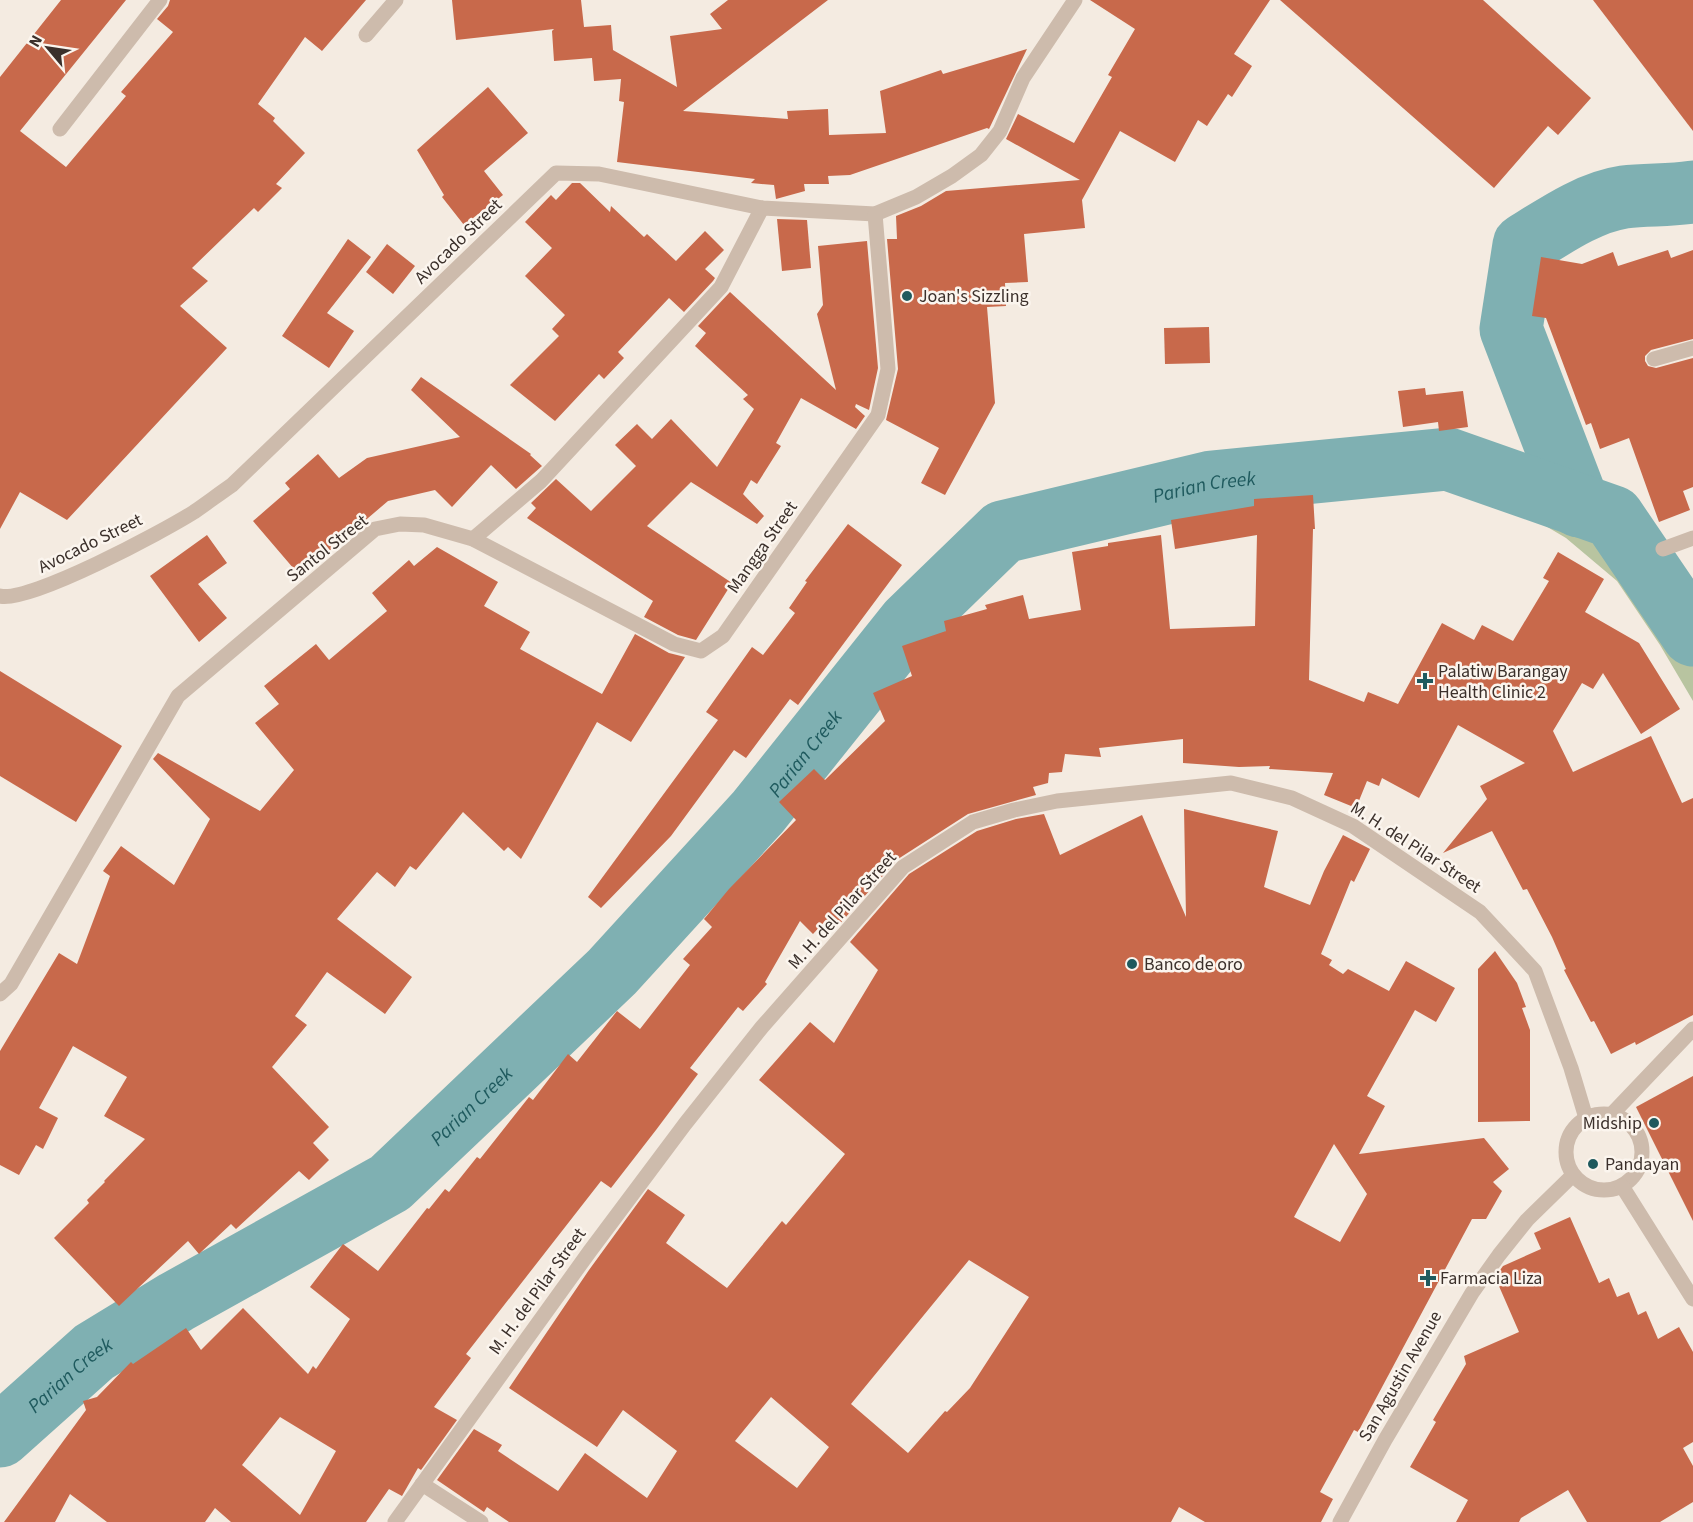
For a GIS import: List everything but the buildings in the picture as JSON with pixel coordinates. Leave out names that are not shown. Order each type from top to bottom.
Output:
[{"type":"street","points":[[60,129],[160,0]]},
{"type":"street","points":[[366,35],[396,0]]},
{"type":"street","name":"Avocado Street","points":[[0,596],[7,598],[39,590],[99,563],[192,513],[232,485],[556,174],[599,174],[762,208],[875,214],[916,197],[952,176],[981,154],[1000,131],[1023,78],[1075,0]]},
{"type":"street","points":[[473,539],[541,481],[721,287],[762,208]]},
{"type":"street","name":"Mangga Street","points":[[473,539],[666,642],[701,651],[723,636],[878,415],[888,369],[875,214]]},
{"type":"street","points":[[1654,359],[1693,348]]},
{"type":"street","name":"Santol Street","points":[[0,994],[10,984],[178,696],[375,529],[400,524],[424,525],[473,539]]},
{"type":"street","points":[[1663,549],[1693,538]]},
{"type":"street","name":"M. H. del Pilar Street","points":[[395,1522],[590,1251],[685,1124],[762,1027],[903,867],[973,822],[1057,801],[1231,783],[1292,798],[1353,826],[1479,912],[1535,971],[1586,1118]]},
{"type":"street","points":[[1612,1114],[1693,1029]]},
{"type":"street","points":[[1599,1113],[1612,1114],[1624,1119],[1634,1128],[1640,1140],[1642,1153],[1636,1172],[1622,1186],[1609,1190],[1595,1189],[1583,1184],[1574,1175],[1567,1163],[1565,1150],[1568,1137],[1575,1126],[1599,1113]]},
{"type":"street","name":"San Agustin Avenue","points":[[1340,1522],[1385,1440],[1472,1293],[1527,1220],[1574,1175]]},
{"type":"street","points":[[1622,1186],[1693,1299]]},
{"type":"street","points":[[422,1484],[480,1522]]},
{"type":"green space","points":[[1534,501],[1576,518],[1648,575],[1693,648],[1693,701],[1660,645],[1617,581],[1566,538],[1527,515]]},
{"type":"waterway","points":[[1579,506],[1511,329],[1524,245],[1572,216],[1598,204],[1624,197],[1693,192]]},
{"type":"waterway","name":"Parian Creek","points":[[0,1436],[94,1352],[176,1302],[390,1183],[612,972],[758,812],[909,623],[1003,532],[1212,482],[1448,459],[1613,517],[1693,635]]},
{"type":"place","name":"Joan's Sizzling","points":[[907,296]]},
{"type":"place","name":"Palatiw Barangay Health Clinic 2","points":[[1425,681]]},
{"type":"place","name":"Banco de oro","points":[[1132,964]]},
{"type":"place","name":"Midship","points":[[1654,1123]]},
{"type":"place","name":"Pandayan","points":[[1593,1164]]},
{"type":"place","name":"Farmacia Liza","points":[[1428,1278]]}]
